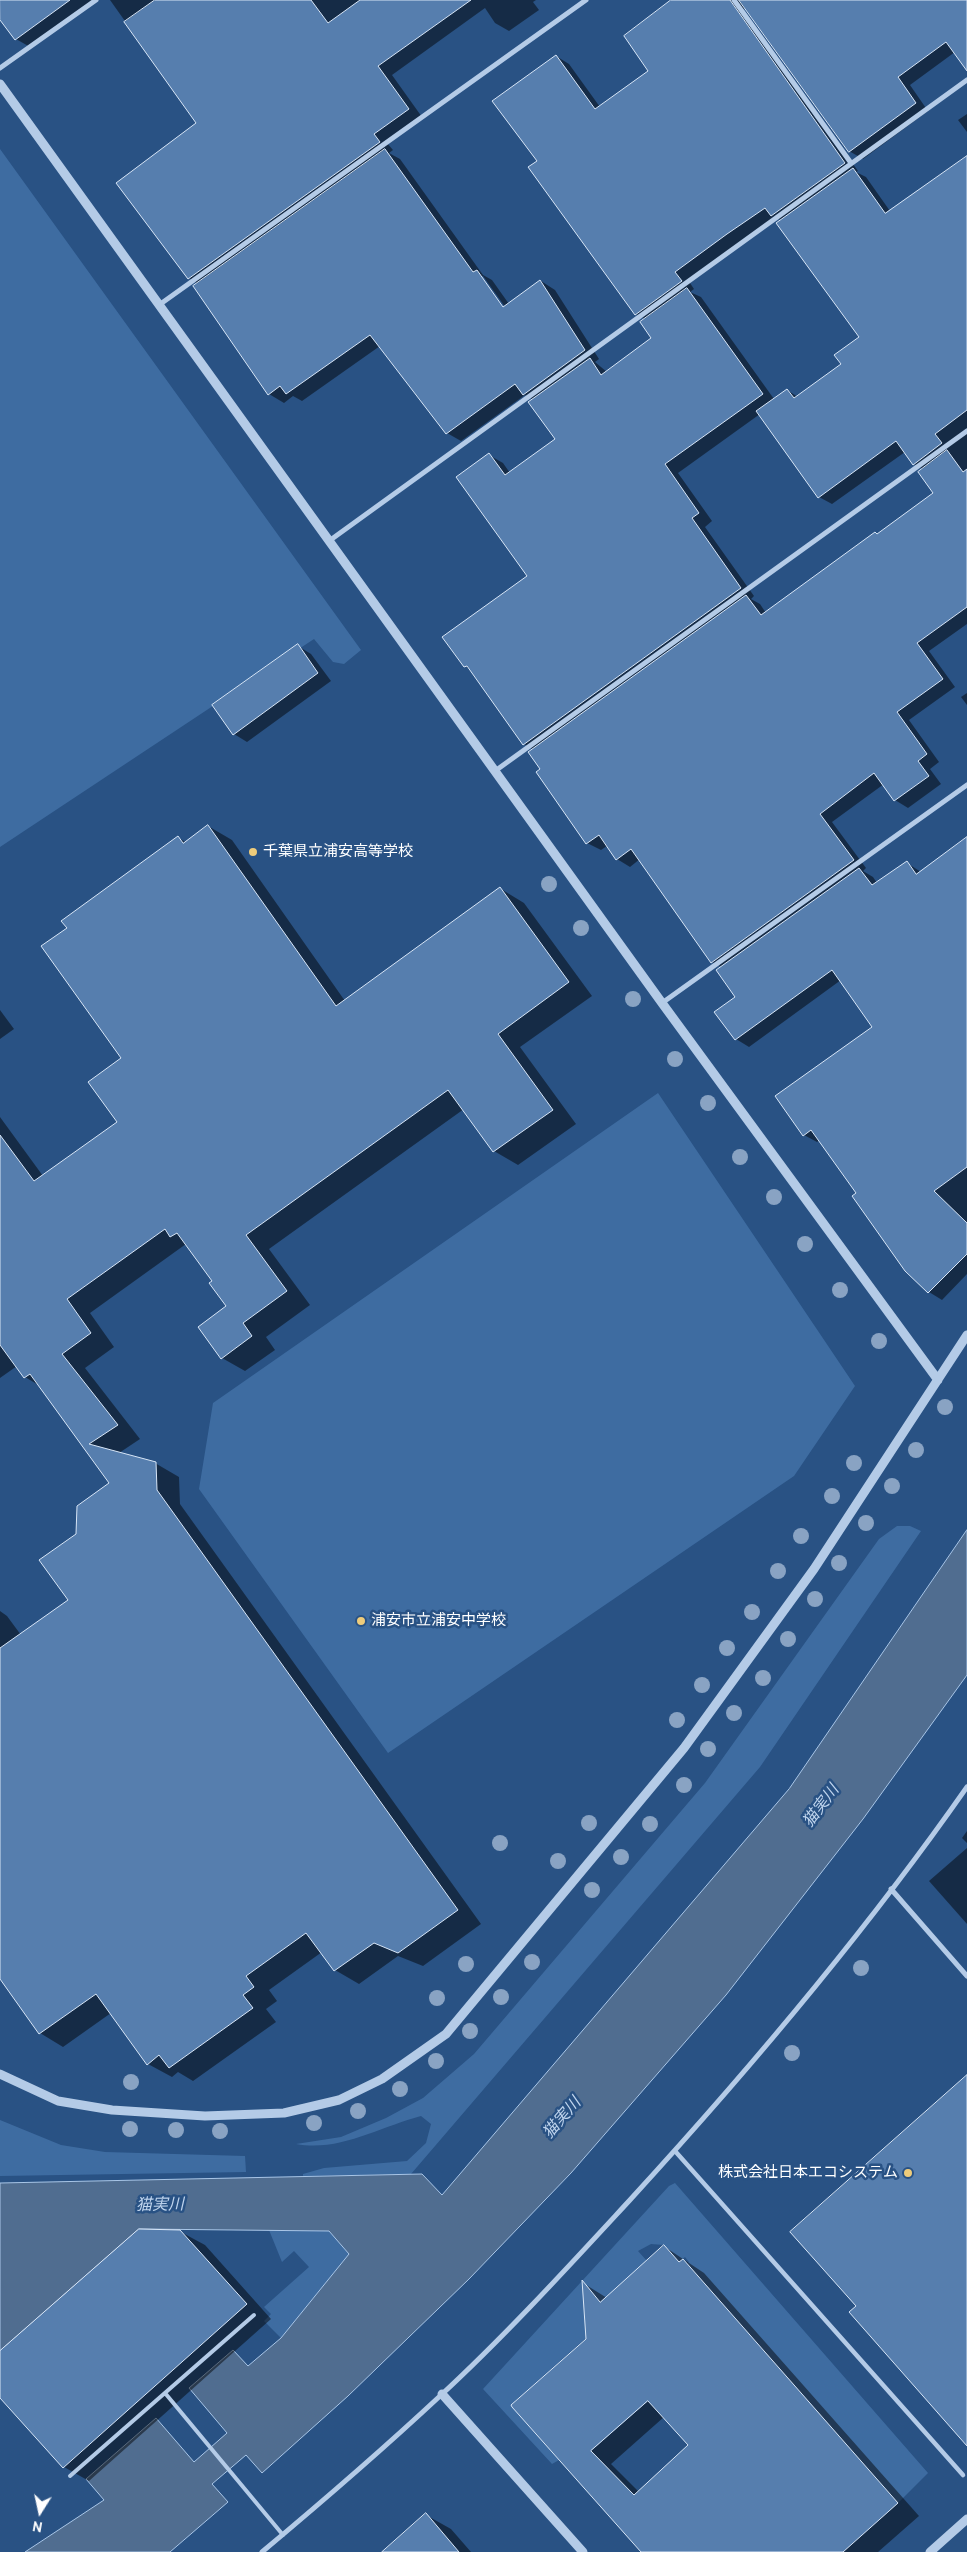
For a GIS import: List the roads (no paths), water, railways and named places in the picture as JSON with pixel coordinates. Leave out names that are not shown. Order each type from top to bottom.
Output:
[{"type":"street","points":[[0,68],[96,0]]},
{"type":"street","points":[[159,305],[586,0]]},
{"type":"street","points":[[734,0],[851,163]]},
{"type":"street","points":[[329,540],[967,80]]},
{"type":"street","points":[[0,84],[662,1003],[938,1380]]},
{"type":"street","points":[[495,771],[967,431]]},
{"type":"street","points":[[662,1003],[967,785]]},
{"type":"street","points":[[0,2074],[58,2101],[112,2110],[205,2116],[284,2113],[338,2100],[382,2080],[446,2034],[684,1748],[814,1569],[967,1335]]},
{"type":"street","points":[[262,2552],[366,2464],[442,2394],[591,2242],[675,2150],[826,1974],[967,1787]]},
{"type":"street","points":[[891,1890],[967,1976]]},
{"type":"street","points":[[675,2150],[962,2475]]},
{"type":"street","points":[[442,2394],[582,2552]]},
{"type":"street","points":[[930,2552],[967,2519]]},
{"type":"lane","points":[[70,2476],[254,2315]]},
{"type":"lane","points":[[165,2393],[283,2535]]},
{"type":"water","name":"猫実川","points":[[967,1530],[967,1675],[863,1819],[726,1995],[571,2173],[469,2279],[348,2396],[262,2473],[246,2455],[212,2484],[228,2502],[170,2552],[25,2552],[104,2500],[86,2479],[156,2418],[194,2462],[227,2433],[189,2388],[233,2350],[248,2366],[281,2338],[349,2254],[329,2231],[139,2229],[0,2351],[0,2183],[422,2174],[442,2195],[789,1789]]},
{"type":"place","name":"千葉県立浦安高等学校","points":[[253,852]]},
{"type":"place","name":"浦安市立浦安中学校","points":[[361,1621]]},
{"type":"place","name":"株式会社日本エコシステム","points":[[908,2173]]}]
